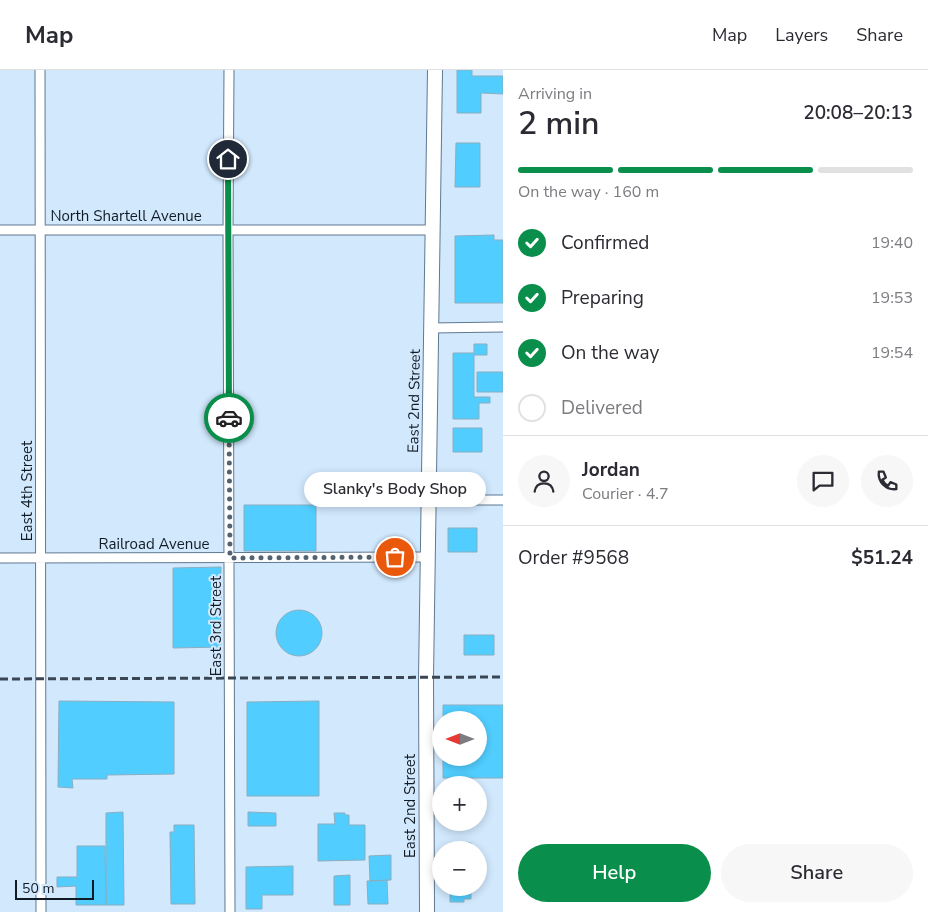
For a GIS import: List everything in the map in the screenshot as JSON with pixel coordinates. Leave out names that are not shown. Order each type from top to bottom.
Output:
[{"type":"main road","name":"East 2nd Street","points":[[427,912],[426,678],[435,70]]},
{"type":"street","name":"East 4th Street","points":[[40,70],[41,912]]},
{"type":"street","name":"East 3rd Street","points":[[229,70],[230,912]]},
{"type":"street","name":"North Shartell Avenue","points":[[0,230],[433,230]]},
{"type":"street","points":[[431,328],[503,327]]},
{"type":"street","points":[[430,500],[503,500]]},
{"type":"street","name":"Railroad Avenue","points":[[0,558],[428,557]]},
{"type":"building","points":[[457,70],[472,70],[472,76],[503,76],[503,94],[481,93],[481,113],[457,113]]},
{"type":"building","points":[[456,143],[480,143],[480,187],[455,187]]},
{"type":"building","points":[[494,235],[494,240],[503,240],[503,303],[455,303],[455,236]]},
{"type":"building","points":[[474,344],[487,344],[487,355],[474,355],[474,397],[490,397],[490,403],[479,403],[479,419],[453,419],[453,353],[474,353]]},
{"type":"building","points":[[477,372],[503,372],[503,392],[477,392]]},
{"type":"building","points":[[453,428],[482,428],[482,452],[453,452]]},
{"type":"building","points":[[244,505],[316,505],[316,551],[244,551]]},
{"type":"building","points":[[448,528],[477,528],[477,552],[448,552]]},
{"type":"building","points":[[221,567],[221,647],[173,648],[173,568]]},
{"type":"building","points":[[304,610],[316,616],[321,624],[321,642],[316,650],[308,655],[294,656],[282,650],[277,642],[276,628],[282,616],[290,611]]},
{"type":"building","points":[[464,635],[494,635],[494,655],[464,655]]},
{"type":"building","points":[[59,701],[174,702],[174,774],[107,775],[107,779],[72,779],[73,788],[58,787]]},
{"type":"building","points":[[319,701],[319,796],[247,796],[247,702]]},
{"type":"building","points":[[443,705],[503,705],[503,778],[443,776],[443,766],[488,766],[488,711],[443,711]]},
{"type":"building","points":[[123,812],[124,905],[106,905],[106,813]]},
{"type":"building","points":[[248,812],[276,813],[276,826],[248,826]]},
{"type":"building","points":[[334,813],[349,815],[349,825],[365,825],[365,860],[318,861],[318,824],[335,824]]},
{"type":"building","points":[[174,825],[194,825],[195,904],[171,904],[170,832],[174,832]]},
{"type":"building","points":[[77,846],[105,846],[106,905],[76,905],[76,886],[57,887],[57,877],[77,877]]},
{"type":"building","points":[[391,855],[391,880],[370,881],[369,856]]},
{"type":"building","points":[[293,866],[293,895],[262,895],[262,909],[246,909],[246,867]]},
{"type":"building","points":[[350,875],[350,905],[334,905],[334,876]]},
{"type":"building","points":[[387,880],[388,904],[368,904],[367,881]]},
{"type":"building","points":[[450,896],[471,896],[471,899],[464,899],[464,902],[450,902]]},
{"type":"railway","points":[[0,679],[503,677]]},
{"type":"way so far","points":[[229,418],[230,558],[395,557]]},
{"type":"place","name":"Slanky's Body Shop","points":[[395,557]]},
{"type":"route","points":[[228,159],[229,418]]}]
